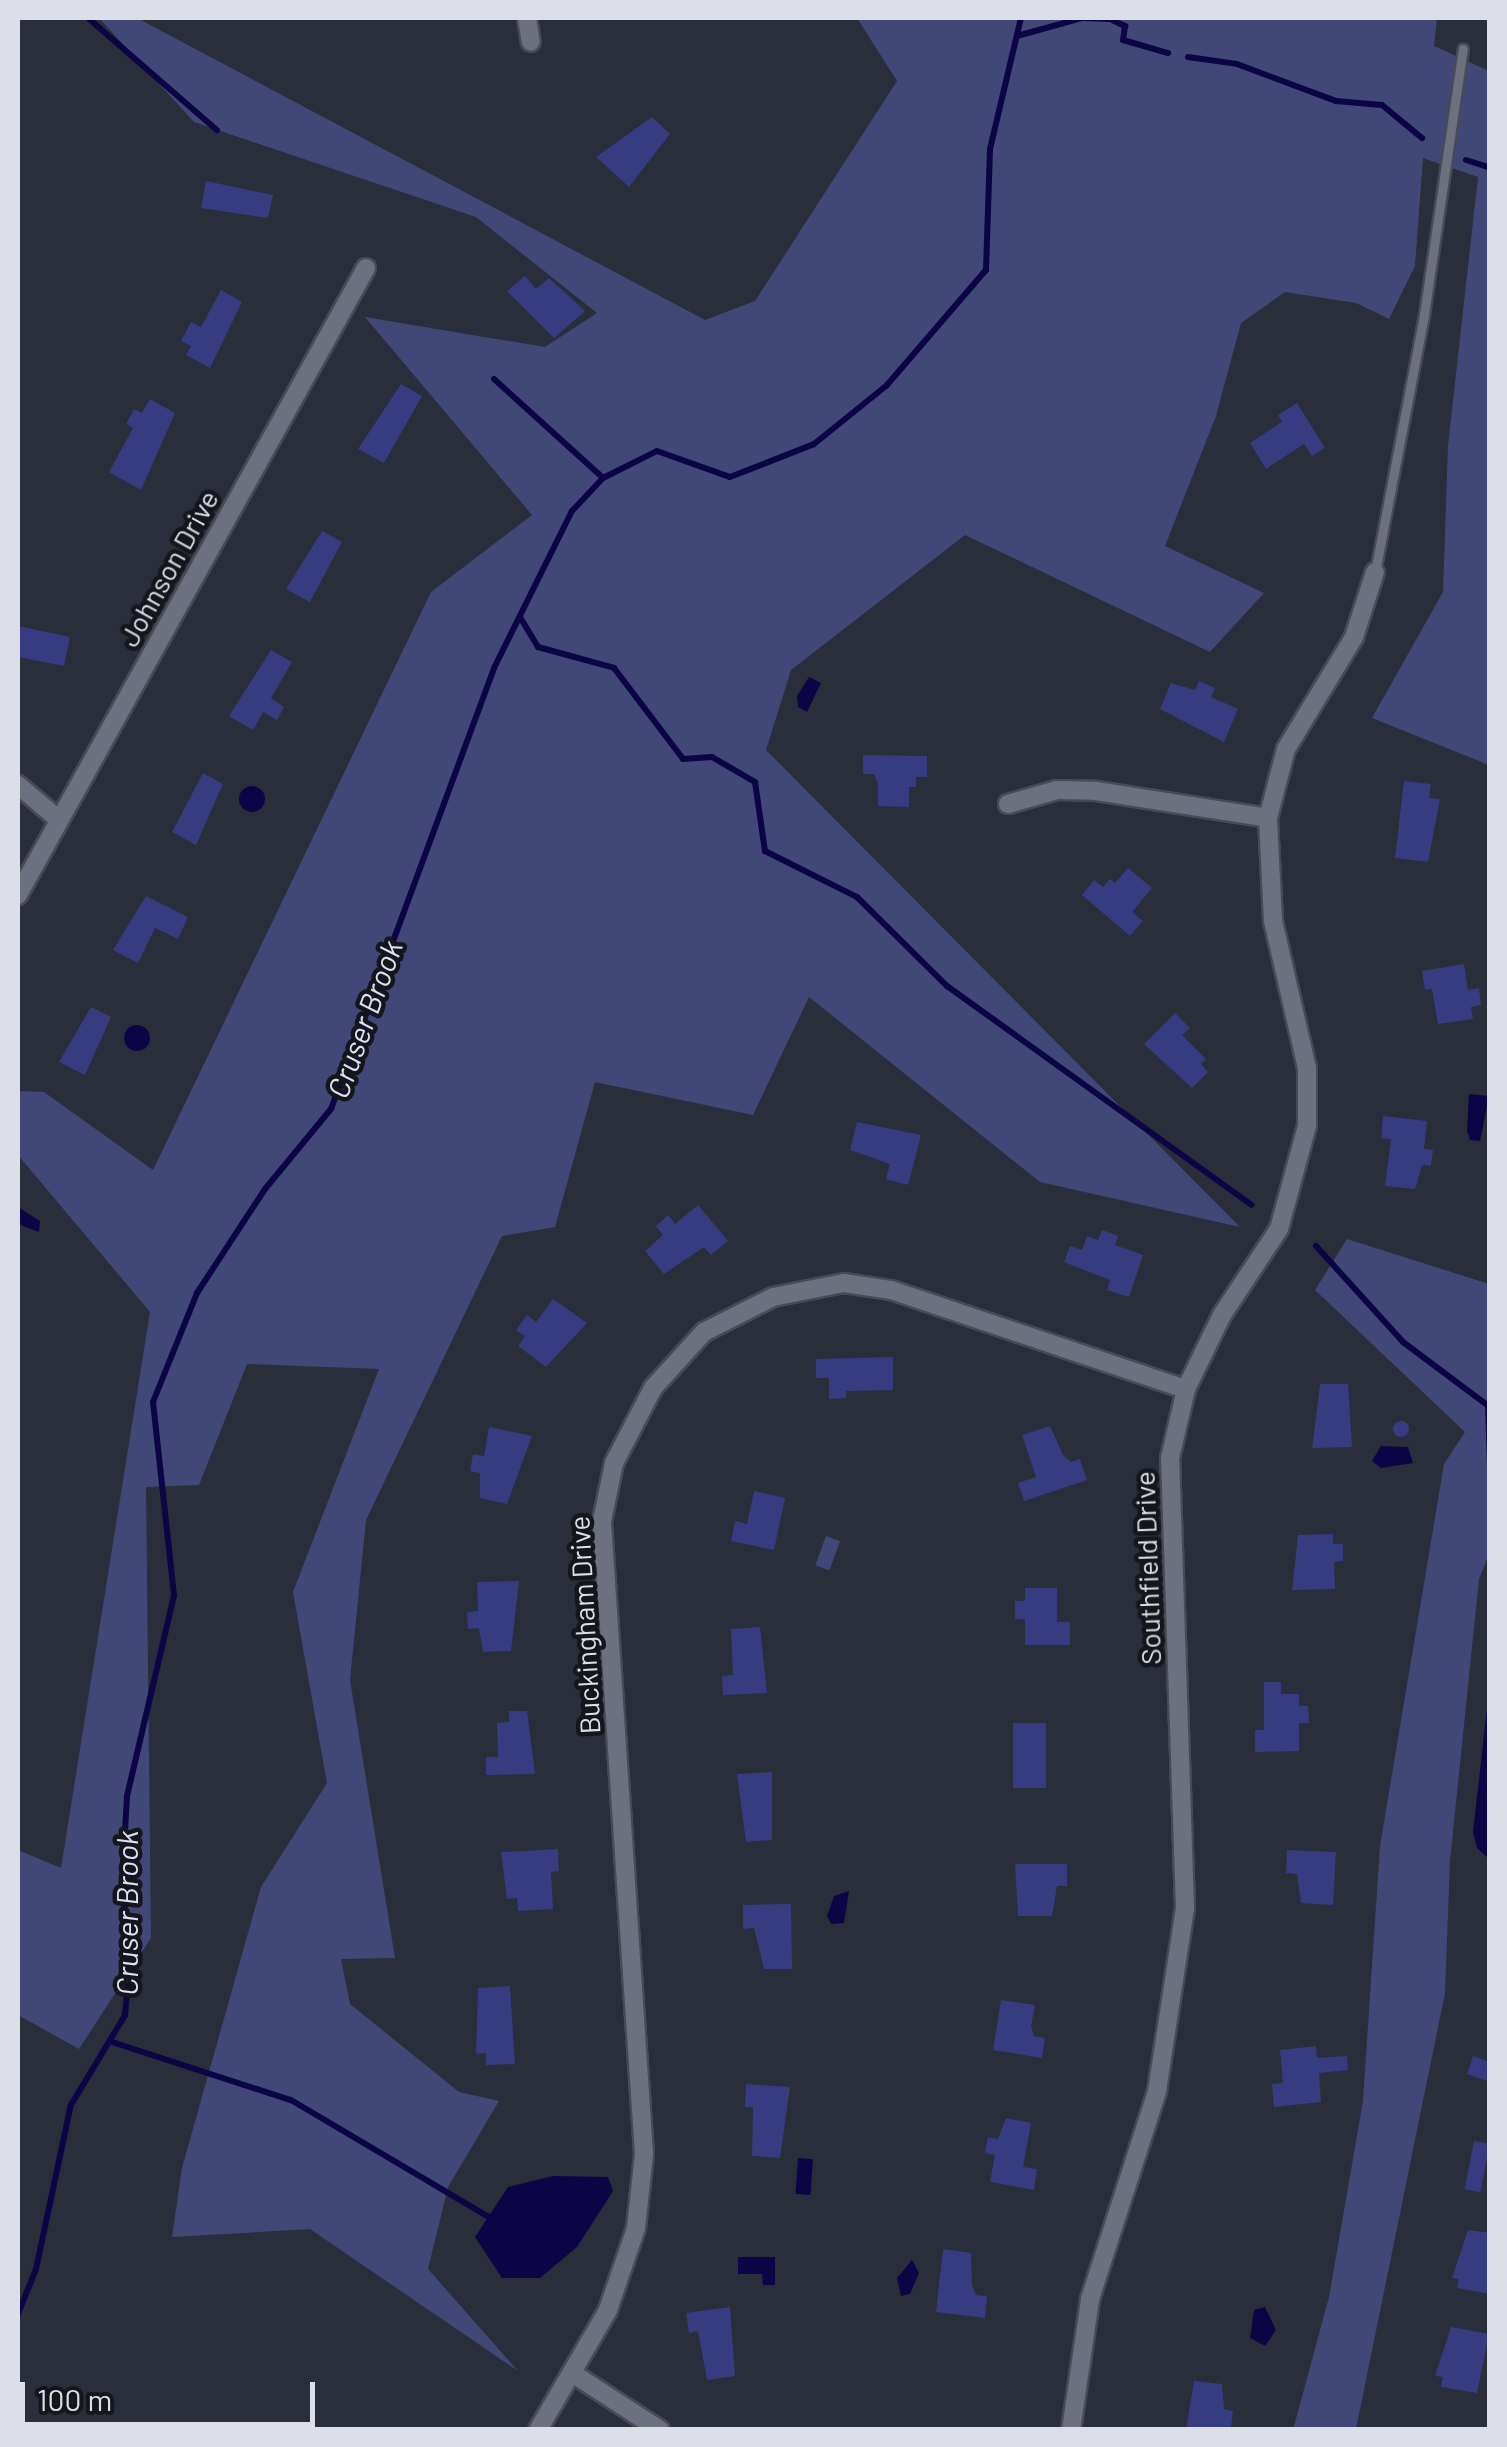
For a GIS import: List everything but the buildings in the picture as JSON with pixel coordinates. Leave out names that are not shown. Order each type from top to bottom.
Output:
[{"type":"street","points":[[527,18],[531,42]]},
{"type":"street","name":"Johnson Drive","points":[[18,895],[366,268]]},
{"type":"street","name":"Southfield Drive","points":[[1072,2430],[1090,2299],[1158,2090],[1184,1908],[1170,1458],[1186,1389],[1222,1315],[1279,1230],[1303,1158],[1307,1068],[1273,921],[1268,818],[1286,749],[1354,637],[1375,572]]},
{"type":"street","points":[[18,786],[58,819]]},
{"type":"street","points":[[1008,804],[1058,790],[1096,791],[1268,818]]},
{"type":"street","name":"Buckingham Drive","points":[[538,2430],[575,2375],[624,2271],[644,2154],[602,1521],[614,1463],[653,1388],[704,1332],[774,1297],[844,1283],[891,1290],[1186,1389]]},
{"type":"street","points":[[575,2375],[660,2430]]},
{"type":"lane","points":[[1375,572],[1424,315],[1463,49]]},
{"type":"shaded area","points":[[99,18],[137,18],[705,320],[755,301],[897,81],[857,18],[1437,18],[1434,46],[1489,71],[1489,765],[1372,718],[1443,592],[1448,446],[1478,177],[1423,158],[1415,266],[1389,319],[1356,303],[1285,292],[1241,323],[1216,416],[1165,546],[1264,593],[1210,652],[965,535],[791,670],[766,750],[1240,1227],[1040,1182],[809,997],[753,1115],[595,1082],[555,1227],[502,1236],[366,1520],[350,1680],[395,1958],[341,1959],[350,2004],[459,2092],[499,2101],[448,2187],[428,2269],[518,2371],[310,2229],[172,2237],[182,2168],[261,1887],[327,1783],[293,1592],[379,1369],[247,1364],[199,1485],[146,1487],[151,1938],[79,2049],[18,2015],[18,1850],[61,1868],[150,1312],[18,1155],[18,1091],[44,1092],[153,1170],[431,592],[532,515],[365,317],[545,347],[597,313],[476,217],[194,122]]},
{"type":"shaded area","points":[[809,677],[821,683],[807,712],[798,707],[797,696]]},
{"type":"shaded area","points":[[252,786],[261,790],[265,799],[261,808],[252,812],[243,808],[239,799],[243,790]]},
{"type":"shaded area","points":[[137,1025],[146,1029],[150,1038],[146,1047],[137,1051],[128,1047],[124,1038],[128,1029]]},
{"type":"shaded area","points":[[1469,1094],[1489,1096],[1480,1141],[1470,1140],[1467,1131]]},
{"type":"shaded area","points":[[18,1207],[40,1221],[39,1232],[18,1224]]},
{"type":"shaded area","points":[[1347,1239],[1489,1284],[1490,1552],[1479,1579],[1450,1861],[1445,1993],[1356,2429],[1293,2430],[1329,2297],[1363,2101],[1380,1846],[1444,1464],[1465,1432],[1315,1290]]},
{"type":"shaded area","points":[[1381,1446],[1408,1447],[1413,1463],[1381,1468],[1372,1461]]},
{"type":"shaded area","points":[[826,1536],[840,1541],[829,1570],[815,1565]]},
{"type":"shaded area","points":[[1489,1691],[1489,1859],[1477,1848],[1473,1832]]},
{"type":"shaded area","points":[[849,1891],[844,1923],[831,1924],[827,1916],[834,1896]]},
{"type":"shaded area","points":[[798,2158],[813,2159],[810,2195],[795,2194]]},
{"type":"shaded area","points":[[553,2176],[608,2177],[613,2191],[577,2247],[540,2278],[502,2278],[475,2237],[508,2187]]},
{"type":"shaded area","points":[[738,2257],[775,2257],[775,2285],[763,2285],[762,2274],[738,2274]]},
{"type":"shaded area","points":[[912,2260],[919,2273],[910,2294],[901,2296],[897,2278]]},
{"type":"shaded area","points":[[1265,2307],[1276,2330],[1265,2346],[1250,2338],[1254,2310]]},
{"type":"waterway","points":[[88,18],[217,130]]},
{"type":"waterway","name":"Cruser Brook","points":[[18,2314],[36,2269],[71,2105],[125,2015],[130,1963],[122,1881],[127,1796],[174,1595],[153,1402],[197,1293],[265,1189],[331,1109],[494,668],[572,511],[603,478],[657,451],[730,477],[814,444],[887,385],[986,270],[990,149],[1021,18]]},
{"type":"waterway","points":[[1017,36],[1082,18]]},
{"type":"waterway","points":[[1084,18],[1110,19],[1125,26],[1123,40],[1168,53]]},
{"type":"waterway","points":[[1188,57],[1237,64],[1336,101],[1382,105],[1422,138]]},
{"type":"waterway","points":[[1466,160],[1490,168]]},
{"type":"waterway","points":[[494,379],[603,478]]},
{"type":"waterway","points":[[520,617],[538,647],[614,668],[683,759],[712,757],[755,782],[765,851],[857,897],[947,986],[1252,1205]]},
{"type":"waterway","points":[[1316,1246],[1403,1342],[1490,1407]]},
{"type":"waterway","points":[[1488,1406],[1490,1464]]},
{"type":"waterway","points":[[112,2042],[291,2100],[492,2219]]}]
